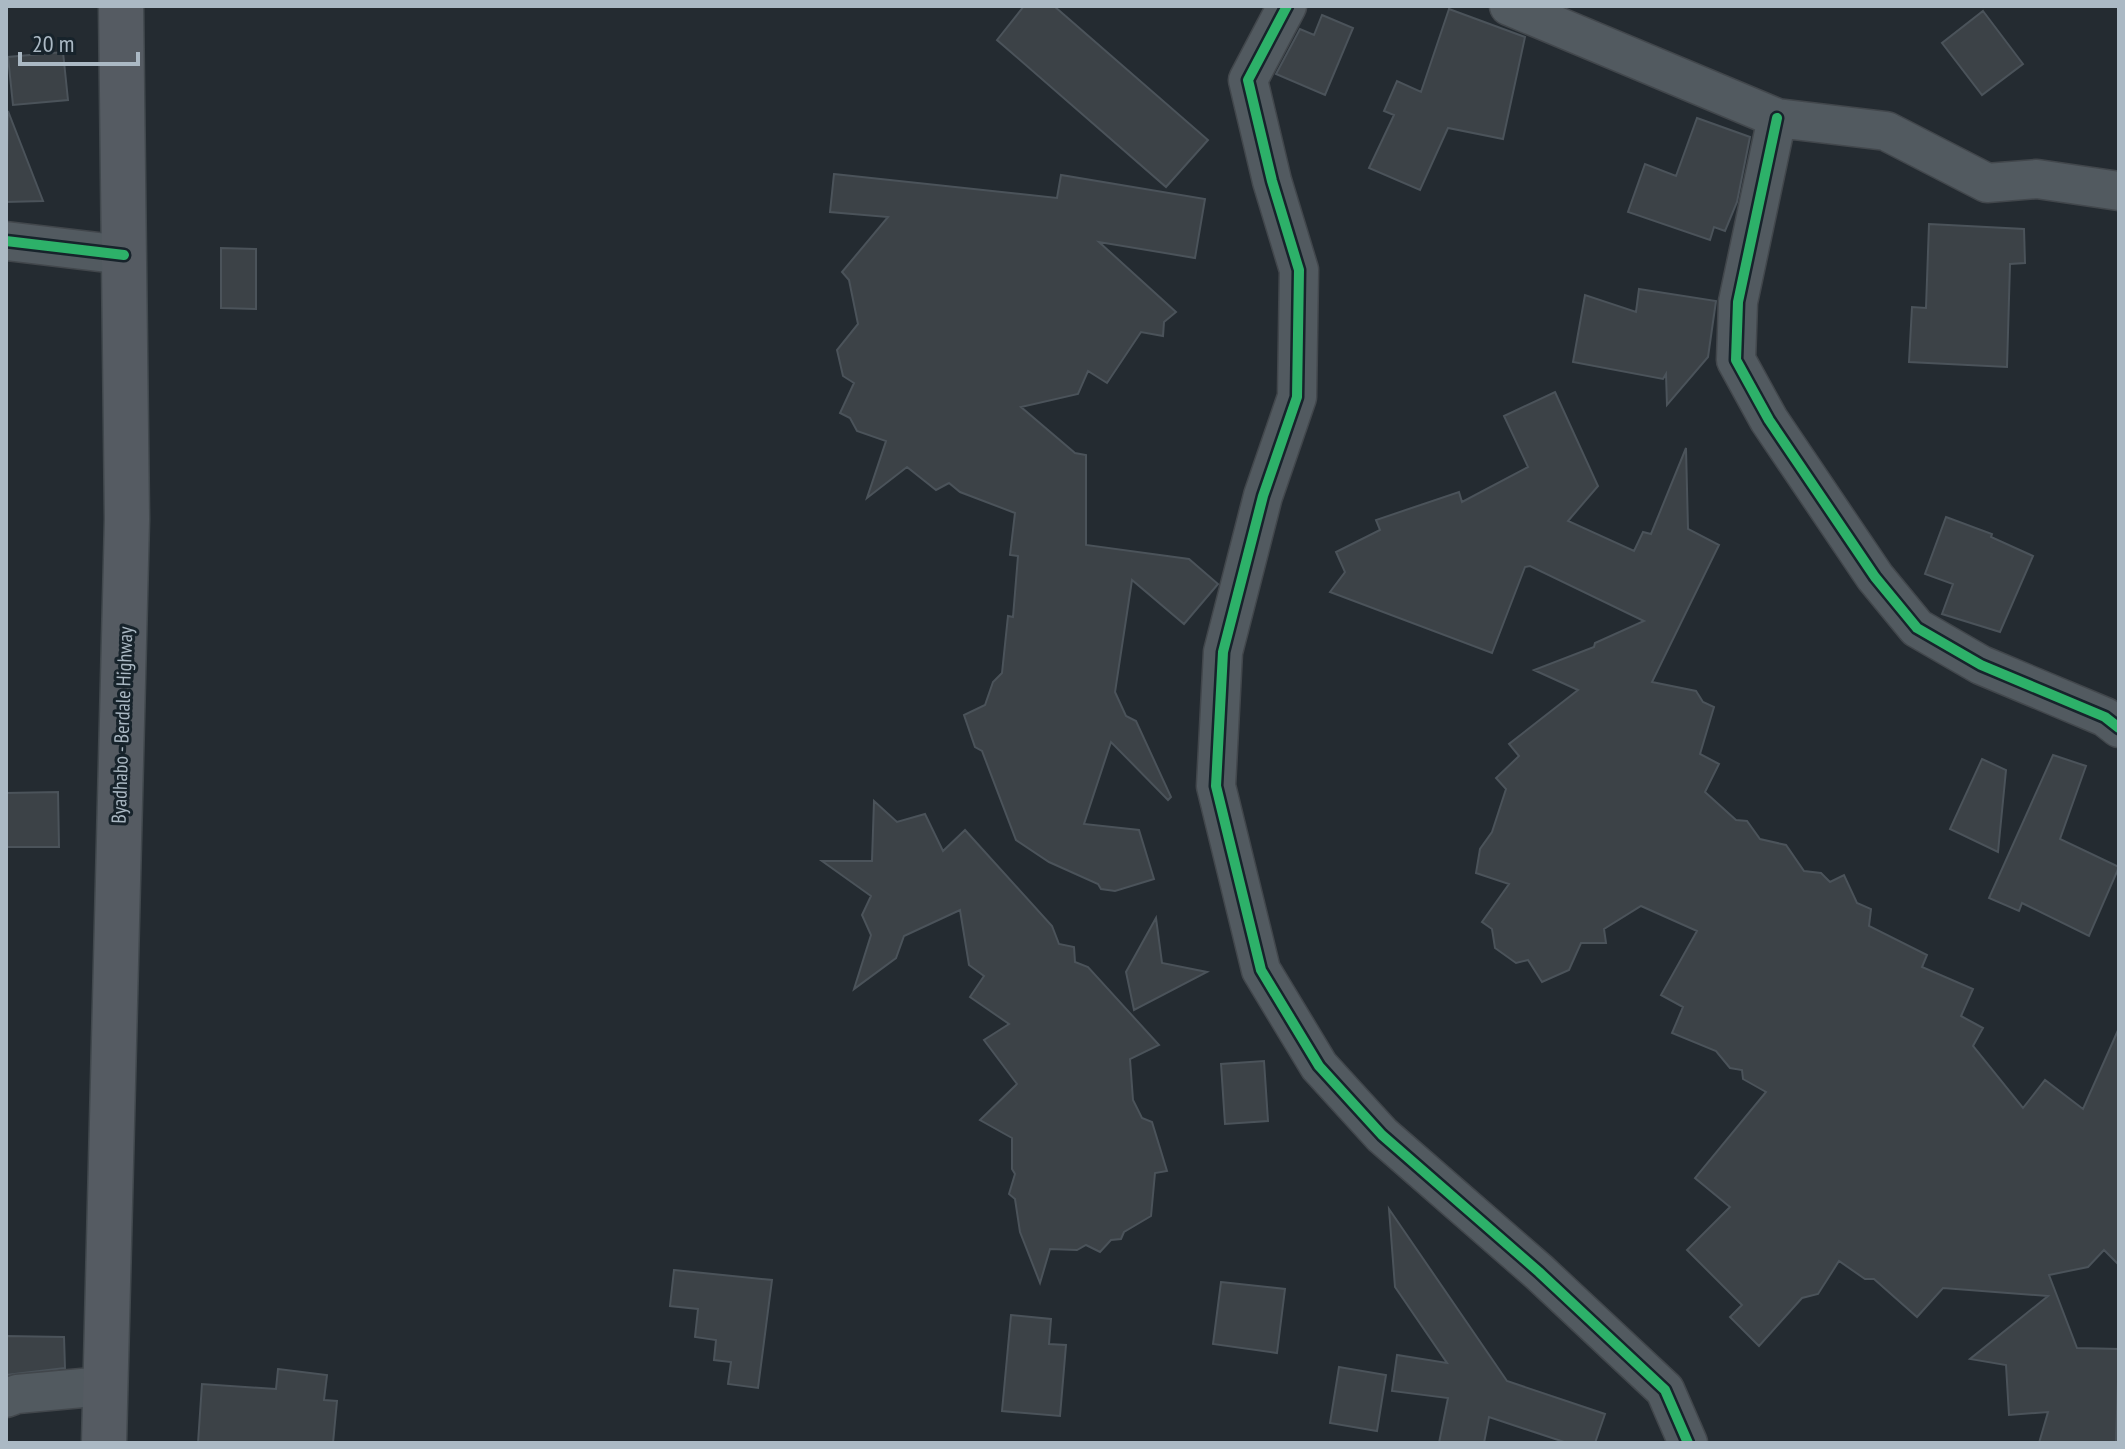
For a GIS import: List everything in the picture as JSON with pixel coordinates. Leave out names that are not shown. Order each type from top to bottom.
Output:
[{"type":"main road","name":"Byadhabo - Berdale Highway","points":[[104,1443],[127,519],[121,6]]},
{"type":"street","points":[[1287,6],[1248,80],[1272,181],[1299,270],[1297,397],[1263,496],[1223,652],[1216,786],[1261,970],[1319,1066],[1382,1135],[1539,1272],[1665,1390],[1688,1443]]},
{"type":"street","points":[[1509,6],[1777,118],[1886,131],[1987,183],[2037,179],[2119,191]]},
{"type":"street","points":[[1777,118],[1738,302],[1736,360],[1769,420],[1875,577],[1917,628],[1981,665],[2105,717],[2119,728]]},
{"type":"street","points":[[6,241],[124,255]]},
{"type":"street","points":[[6,1398],[104,1386]]},
{"type":"building","points":[[1024,6],[1054,6],[1208,140],[1166,187],[997,40]]},
{"type":"building","points":[[1449,9],[1525,37],[1503,139],[1448,128],[1420,190],[1369,168],[1394,115],[1384,111],[1397,81],[1421,92]]},
{"type":"building","points":[[1983,11],[2023,64],[1982,95],[1942,43]]},
{"type":"building","points":[[1322,15],[1353,28],[1325,95],[1276,74],[1300,29],[1314,35]]},
{"type":"building","points":[[63,52],[68,100],[13,105],[8,57]]},
{"type":"building","points":[[8,111],[43,201],[6,202]]},
{"type":"building","points":[[1697,118],[1750,137],[1737,202],[1725,231],[1714,227],[1710,240],[1628,212],[1645,164],[1676,176]]},
{"type":"building","points":[[834,174],[1057,198],[1061,175],[1205,199],[1195,258],[1099,242],[1176,312],[1164,322],[1163,336],[1141,332],[1107,383],[1088,371],[1078,394],[1021,407],[1075,453],[1086,455],[1086,545],[1189,559],[1218,584],[1184,624],[1132,580],[1115,692],[1126,716],[1136,721],[1171,797],[1168,800],[1111,742],[1084,824],[1139,830],[1154,879],[1115,891],[1101,889],[1098,884],[1049,862],[1016,840],[982,751],[975,747],[964,715],[985,705],[993,682],[1002,673],[1008,616],[1013,617],[1018,556],[1010,555],[1015,513],[960,492],[949,483],[936,490],[907,467],[867,498],[886,441],[857,431],[850,418],[840,413],[854,383],[843,376],[837,350],[858,324],[849,280],[842,272],[888,217],[830,212]]},
{"type":"building","points":[[1929,224],[2024,229],[2025,263],[2010,264],[2007,367],[1909,362],[1912,307],[1926,308]]},
{"type":"building","points":[[221,248],[256,249],[256,309],[221,308]]},
{"type":"building","points":[[1639,289],[1716,301],[1708,357],[1667,405],[1666,374],[1663,379],[1573,362],[1585,295],[1636,312]]},
{"type":"building","points":[[1555,392],[1598,486],[1568,521],[1634,551],[1643,532],[1651,534],[1686,448],[1688,529],[1719,545],[1652,682],[1696,691],[1703,702],[1714,707],[1700,754],[1719,764],[1705,792],[1736,820],[1747,821],[1760,839],[1786,845],[1804,871],[1821,873],[1830,882],[1844,875],[1857,903],[1871,909],[1869,926],[1927,955],[1922,967],[1973,989],[1961,1016],[1983,1028],[1973,1046],[2023,1108],[2045,1080],[2083,1109],[2119,1028],[2119,1265],[2104,1250],[2088,1267],[2049,1275],[2077,1348],[2119,1349],[2116,1443],[2039,1443],[2048,1412],[2009,1415],[2006,1365],[1970,1359],[2048,1296],[1943,1288],[1917,1317],[1874,1279],[1865,1279],[1839,1261],[1818,1294],[1802,1298],[1759,1346],[1730,1317],[1742,1305],[1687,1250],[1730,1207],[1695,1178],[1766,1092],[1743,1079],[1742,1070],[1730,1068],[1716,1051],[1672,1033],[1683,1007],[1661,995],[1697,931],[1641,906],[1604,929],[1606,943],[1581,943],[1569,970],[1542,982],[1528,960],[1516,963],[1495,948],[1492,929],[1482,922],[1509,884],[1476,873],[1480,849],[1492,832],[1506,789],[1496,778],[1519,756],[1509,744],[1578,690],[1534,670],[1594,647],[1595,643],[1644,621],[1530,566],[1525,567],[1492,653],[1330,592],[1345,572],[1336,552],[1380,530],[1376,520],[1459,492],[1462,502],[1528,467],[1504,416]]},
{"type":"building","points":[[1946,517],[1992,534],[1991,537],[2033,556],[2000,632],[1942,614],[1953,584],[1925,574]]},
{"type":"building","points":[[2053,755],[2086,766],[2060,839],[2119,867],[2089,936],[2022,903],[2019,911],[1989,898]]},
{"type":"building","points":[[1982,759],[2006,770],[1998,852],[1950,829]]},
{"type":"building","points":[[58,792],[59,847],[6,847],[6,793]]},
{"type":"building","points":[[874,801],[897,822],[925,814],[943,851],[965,830],[1052,926],[1059,944],[1074,947],[1075,962],[1088,967],[1159,1045],[1130,1059],[1133,1100],[1142,1118],[1152,1122],[1167,1171],[1155,1173],[1151,1216],[1124,1232],[1121,1239],[1111,1240],[1100,1252],[1086,1245],[1077,1250],[1050,1249],[1040,1283],[1020,1232],[1015,1199],[1009,1194],[1015,1174],[1012,1169],[1012,1138],[980,1120],[1017,1084],[984,1040],[1009,1024],[970,997],[984,976],[969,965],[960,910],[904,936],[896,958],[854,989],[871,935],[862,915],[871,896],[822,861],[872,861]]},
{"type":"building","points":[[1156,918],[1162,963],[1207,972],[1134,1010],[1126,972]]},
{"type":"building","points":[[1264,1061],[1268,1121],[1225,1124],[1221,1064]]},
{"type":"building","points":[[1389,1209],[1507,1381],[1605,1414],[1595,1443],[1567,1443],[1489,1417],[1484,1443],[1439,1443],[1448,1398],[1392,1391],[1397,1355],[1447,1363],[1395,1287]]},
{"type":"building","points":[[674,1270],[772,1280],[758,1388],[728,1384],[731,1362],[714,1360],[716,1340],[695,1337],[698,1309],[670,1306]]},
{"type":"building","points":[[1221,1282],[1285,1289],[1277,1353],[1213,1344]]},
{"type":"building","points":[[1011,1315],[1051,1319],[1049,1344],[1066,1345],[1060,1416],[1002,1411]]},
{"type":"building","points":[[6,1336],[64,1337],[65,1368],[6,1375]]},
{"type":"building","points":[[1339,1367],[1386,1375],[1377,1431],[1330,1423]]},
{"type":"building","points":[[278,1369],[327,1375],[324,1400],[337,1401],[333,1443],[198,1443],[202,1384],[276,1389]]},
{"type":"cycle path","points":[[1287,6],[1248,80],[1272,181],[1299,270],[1297,397],[1263,496],[1223,652],[1216,786],[1261,970],[1319,1066],[1382,1135],[1539,1272],[1665,1390],[1688,1443]]},
{"type":"cycle path","points":[[1777,118],[1738,302],[1736,360],[1769,420],[1875,577],[1917,628],[1981,665],[2105,717],[2119,728]]},
{"type":"cycle path","points":[[6,241],[124,255]]}]
